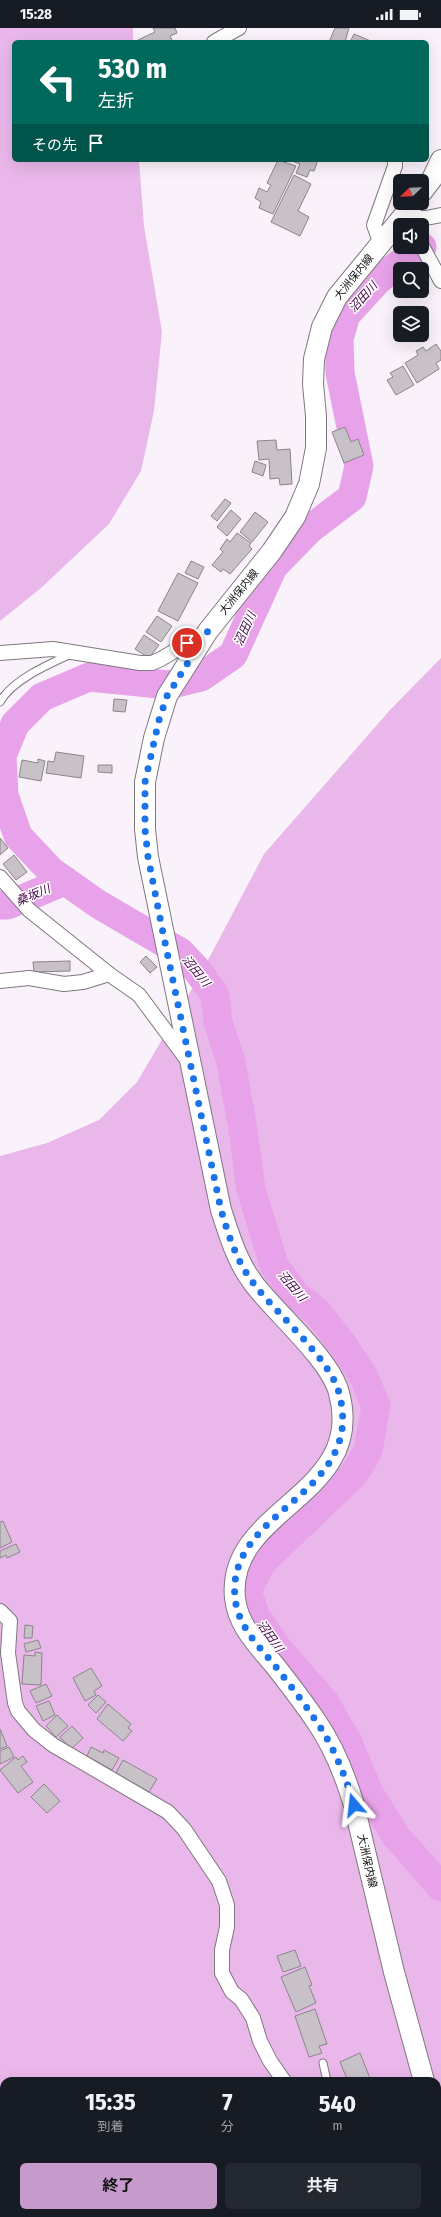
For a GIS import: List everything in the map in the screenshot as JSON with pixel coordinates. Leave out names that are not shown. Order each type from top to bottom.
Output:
[{"type":"main road","points":[[429,183],[441,160]]},
{"type":"main road","name":"大洲保内線","points":[[408,215],[381,244],[337,297],[322,327],[314,359],[316,448],[309,484],[295,517],[272,551],[208,631],[167,696],[154,738],[145,782],[145,829],[148,857],[221,1210],[241,1265],[255,1285],[330,1373],[339,1391],[342,1409],[342,1429],[337,1449],[329,1464],[318,1479],[286,1507],[250,1543],[235,1576],[235,1598],[238,1612],[247,1634],[276,1668],[317,1722],[344,1773],[354,1805],[412,2042],[423,2077]]},
{"type":"street","points":[[218,40],[239,28]]},
{"type":"street","points":[[381,244],[374,225],[395,166],[395,162]]},
{"type":"street","points":[[408,215],[426,218],[441,215]]},
{"type":"street","points":[[427,254],[441,281]]},
{"type":"street","points":[[0,654],[53,649],[140,663],[152,663],[208,631]]},
{"type":"street","points":[[0,877],[29,910],[139,995],[191,1065]]},
{"type":"street","points":[[0,981],[29,978],[64,984],[83,982],[110,974]]},
{"type":"street","points":[[0,1611],[10,1621],[8,1653],[15,1703],[18,1711],[34,1730],[53,1745],[168,1812],[184,1829],[219,1881],[227,1905],[227,1927],[222,1950],[222,1973],[232,1992],[241,1999],[253,2018],[260,2041],[270,2061],[281,2077]]},
{"type":"lane","points":[[0,702],[21,681],[44,666],[73,653]]},
{"type":"lane","points":[[323,2064],[325,2077]]},
{"type":"shaded area","points":[[0,28],[133,28],[133,40],[12,40],[12,162],[139,162],[144,226],[162,332],[154,411],[141,471],[109,524],[41,588],[0,621]]},
{"type":"shaded area","points":[[441,658],[441,2077],[0,2077],[0,1156],[47,1143],[99,1120],[137,1082],[199,977],[264,854],[390,710]]},
{"type":"building","points":[[153,28],[175,28],[177,33],[170,36],[172,40],[138,40],[155,32]]},
{"type":"building","points":[[335,28],[349,28],[346,40],[330,40]]},
{"type":"building","points":[[354,34],[368,40],[351,40]]},
{"type":"building","points":[[277,162],[284,162],[296,166],[273,214],[259,208],[261,202],[255,198],[259,188],[267,192],[271,185],[267,183]]},
{"type":"building","points":[[294,162],[317,162],[314,171],[310,170],[307,177],[296,173],[300,164]]},
{"type":"building","points":[[294,175],[311,184],[298,211],[309,217],[300,236],[271,222]]},
{"type":"building","points":[[436,344],[441,351],[441,360],[436,363],[439,369],[417,383],[405,363],[418,355],[416,351],[423,347],[426,351]]},
{"type":"building","points":[[403,366],[414,385],[396,395],[387,380],[393,377],[390,373]]},
{"type":"building","points":[[345,427],[351,442],[358,439],[364,455],[344,463],[332,432]]},
{"type":"building","points":[[276,440],[277,450],[290,449],[292,484],[280,485],[279,478],[270,479],[269,459],[259,460],[257,441]]},
{"type":"building","points":[[255,461],[266,465],[263,476],[252,472]]},
{"type":"building","points":[[225,499],[231,503],[217,521],[211,516]]},
{"type":"building","points":[[231,510],[241,519],[227,536],[217,527]]},
{"type":"building","points":[[255,512],[268,522],[252,542],[240,532]]},
{"type":"building","points":[[237,533],[251,543],[249,546],[252,549],[230,574],[223,569],[221,572],[212,565],[223,552],[220,549],[227,539],[230,542]]},
{"type":"building","points":[[191,561],[204,567],[198,579],[185,573]]},
{"type":"building","points":[[178,573],[198,583],[178,621],[158,611]]},
{"type":"building","points":[[157,616],[172,626],[161,642],[146,632]]},
{"type":"building","points":[[144,635],[159,645],[149,658],[135,649]]},
{"type":"building","points":[[114,699],[127,700],[125,712],[113,711]]},
{"type":"building","points":[[56,752],[84,756],[81,778],[46,773],[48,761],[54,762]]},
{"type":"building","points":[[38,759],[45,761],[41,781],[19,777],[22,760],[38,763]]},
{"type":"building","points":[[98,765],[112,765],[112,773],[98,772]]},
{"type":"building","points":[[0,838],[8,848],[0,855]]},
{"type":"building","points":[[14,855],[27,872],[16,880],[3,864]]},
{"type":"building","points":[[146,956],[157,967],[150,973],[140,962]]},
{"type":"building","points":[[70,961],[70,971],[34,972],[33,962]]},
{"type":"building","points":[[3,1521],[12,1542],[0,1548],[0,1522]]},
{"type":"building","points":[[16,1544],[20,1552],[7,1558],[6,1555],[0,1558],[0,1551]]},
{"type":"building","points":[[25,1625],[33,1626],[32,1638],[24,1638]]},
{"type":"building","points":[[38,1640],[41,1648],[26,1652],[24,1644]]},
{"type":"building","points":[[35,1652],[42,1653],[41,1685],[22,1684],[24,1655],[35,1656]]},
{"type":"building","points":[[91,1668],[102,1686],[94,1691],[96,1695],[85,1701],[73,1678]]},
{"type":"building","points":[[46,1684],[52,1696],[36,1703],[30,1691]]},
{"type":"building","points":[[98,1695],[106,1702],[96,1713],[88,1705]]},
{"type":"building","points":[[49,1701],[55,1715],[43,1721],[36,1706]]},
{"type":"building","points":[[108,1704],[131,1724],[128,1728],[132,1731],[123,1741],[97,1719]]},
{"type":"building","points":[[57,1715],[68,1726],[56,1737],[46,1726]]},
{"type":"building","points":[[72,1726],[83,1738],[71,1749],[60,1737]]},
{"type":"building","points":[[0,1729],[7,1746],[0,1749]]},
{"type":"building","points":[[9,1747],[14,1757],[0,1764],[0,1751]]},
{"type":"building","points":[[91,1747],[103,1753],[104,1750],[119,1758],[112,1770],[87,1756]]},
{"type":"building","points":[[23,1756],[27,1762],[21,1766],[33,1782],[18,1793],[0,1770],[16,1757],[18,1760]]},
{"type":"building","points":[[123,1760],[157,1779],[149,1792],[116,1773]]},
{"type":"building","points":[[44,1784],[60,1801],[47,1813],[31,1797]]},
{"type":"building","points":[[295,1950],[301,1966],[283,1972],[277,1956]]},
{"type":"building","points":[[305,1967],[312,1985],[309,1986],[316,2003],[296,2012],[281,1977]]},
{"type":"building","points":[[315,2009],[327,2044],[319,2046],[322,2053],[309,2057],[295,2016]]},
{"type":"building","points":[[360,2053],[369,2077],[346,2077],[340,2062]]},
{"type":"waterway","name":"沼田川","points":[[413,254],[378,280],[346,315],[339,339],[340,373],[359,466],[352,497],[310,529],[273,567],[233,655],[201,677],[169,685],[89,677],[42,697],[15,724],[2,756],[4,795],[18,836],[51,871],[98,904],[180,952],[197,970],[215,995],[218,1022],[231,1062],[243,1129],[251,1189],[274,1265],[295,1294],[318,1313],[343,1345],[364,1377],[376,1406],[368,1451],[354,1474],[262,1562],[247,1591],[256,1617],[278,1649],[324,1701],[348,1743],[369,1793],[396,1836],[441,1887]]},
{"type":"waterway","name":"桑坂川","points":[[0,905],[8,905],[65,881]]},
{"type":"route","points":[[187,643],[208,631],[189,658],[167,696],[148,761],[145,782],[145,829],[148,857],[162,928],[221,1210],[232,1243],[241,1265],[255,1285],[330,1373],[339,1391],[342,1409],[342,1429],[337,1449],[329,1464],[318,1479],[286,1507],[250,1543],[235,1576],[235,1598],[238,1612],[247,1634],[276,1668],[317,1722],[331,1746],[344,1773],[354,1805]]}]
